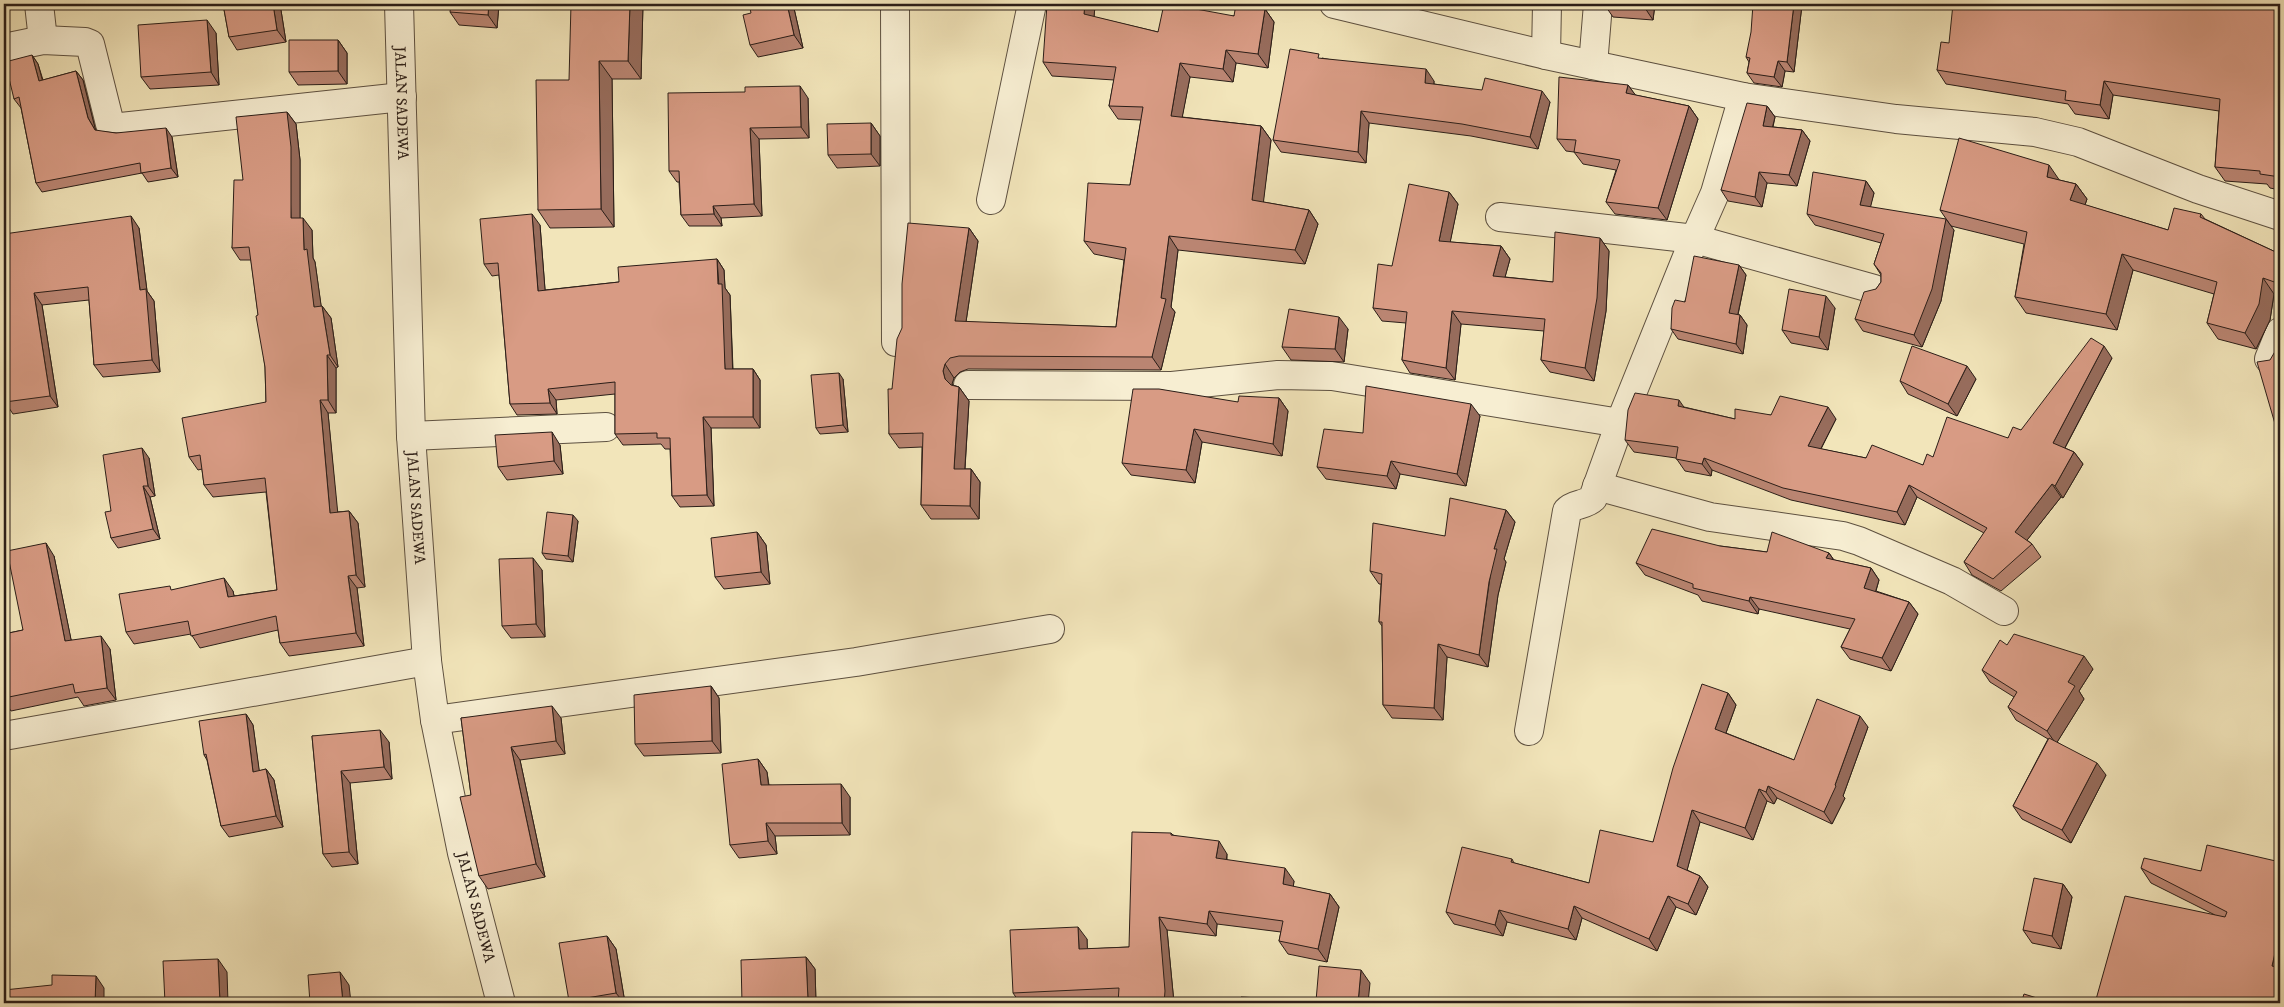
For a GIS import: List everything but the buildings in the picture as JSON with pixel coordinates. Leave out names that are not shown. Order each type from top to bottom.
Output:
[{"type":"street","points":[[39,4],[43,40]]},
{"type":"street","name":"JALAN SADEWA","points":[[399,4],[411,436],[402,666],[435,720],[462,853],[501,1003]]},
{"type":"street","points":[[895,4],[896,342]]},
{"type":"street","points":[[991,200],[1032,4]]},
{"type":"street","points":[[1334,4],[1546,55],[1743,97],[1896,119],[2035,132],[2078,142],[2198,189],[2280,216]]},
{"type":"street","points":[[1546,55],[1547,4]]},
{"type":"street","points":[[1593,65],[1598,4]]},
{"type":"street","points":[[4,48],[43,40],[85,42],[90,44],[105,112],[110,124],[120,128],[402,97]]},
{"type":"street","points":[[1529,730],[1567,512],[1571,507],[1590,501],[1597,486],[1620,423],[1720,179],[1743,97]]},
{"type":"street","points":[[1500,217],[1695,239],[1874,289]]},
{"type":"street","points":[[2269,359],[2280,332]]},
{"type":"street","points":[[968,385],[1172,386],[1278,375],[1332,376],[1620,423]]},
{"type":"street","points":[[411,436],[606,427]]},
{"type":"street","points":[[1597,486],[1716,518],[1843,536],[1860,541],[1952,581],[2004,611]]},
{"type":"street","points":[[435,720],[856,662],[1050,629]]},
{"type":"street","points":[[4,736],[402,666]]}]
